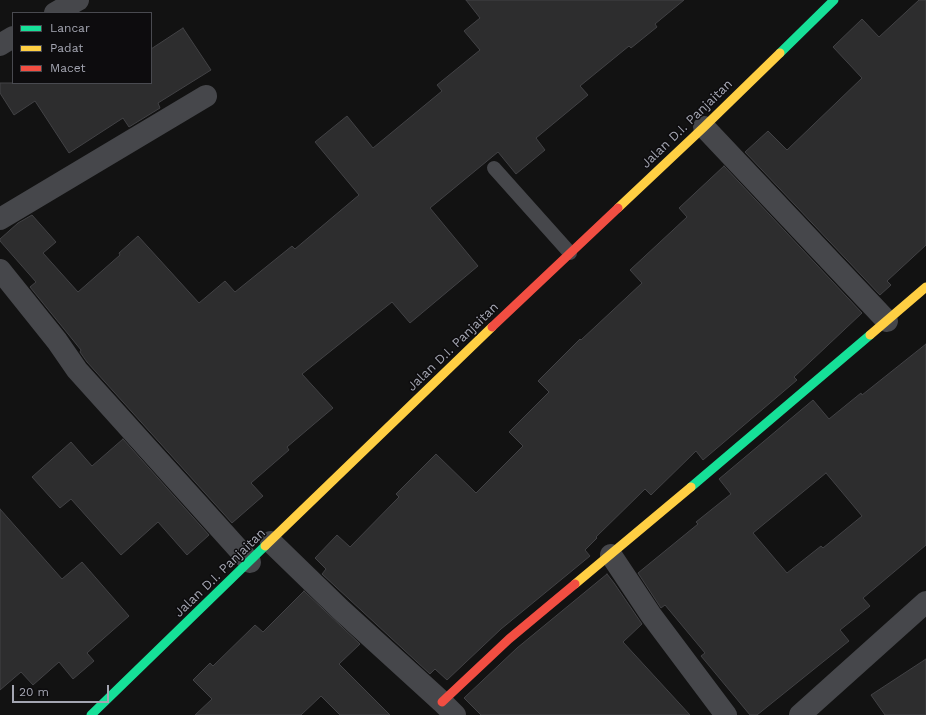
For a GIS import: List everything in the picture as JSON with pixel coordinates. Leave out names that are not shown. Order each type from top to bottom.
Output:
[{"type":"main road","name":"Jalan D.I. Panjaitan","points":[[91,715],[570,253],[704,127],[834,0]]},
{"type":"main road","points":[[448,708],[509,639],[611,555],[887,322],[926,287]]},
{"type":"street","points":[[57,12],[78,0]]},
{"type":"street","points":[[0,45],[12,38]]},
{"type":"street","points":[[0,219],[206,96]]},
{"type":"street","points":[[704,127],[887,322]]},
{"type":"street","points":[[0,270],[52,335],[77,370],[250,562]]},
{"type":"street","points":[[271,542],[340,609],[448,708]]},
{"type":"street","points":[[611,555],[651,615],[726,715]]},
{"type":"street","points":[[800,715],[926,602]]},
{"type":"lane","points":[[494,168],[570,253]]},
{"type":"building","points":[[466,0],[684,0],[655,24],[657,27],[631,48],[629,46],[580,86],[588,95],[536,138],[545,150],[516,174],[498,152],[430,208],[478,266],[410,323],[392,302],[302,374],[333,408],[287,447],[289,450],[251,483],[263,496],[232,523],[87,362],[80,352],[81,350],[30,287],[36,282],[0,241],[0,239],[18,223],[32,215],[56,242],[43,253],[78,292],[120,255],[119,253],[138,236],[199,303],[225,281],[235,292],[292,246],[295,249],[359,195],[315,142],[347,116],[373,148],[442,91],[437,85],[480,50],[464,31],[480,18]]},
{"type":"building","points":[[919,0],[926,0],[926,245],[887,281],[891,285],[880,295],[745,152],[768,131],[787,150],[862,78],[833,47],[862,19],[879,37]]},
{"type":"building","points":[[183,28],[211,70],[158,103],[160,108],[129,127],[123,118],[69,153],[35,101],[14,115],[0,93],[0,83],[152,84],[152,48]]},
{"type":"building","points":[[724,166],[862,313],[794,377],[797,380],[703,460],[696,451],[651,495],[645,489],[596,537],[597,538],[585,550],[590,556],[501,629],[447,680],[435,669],[430,674],[322,574],[326,569],[315,558],[337,535],[350,547],[399,497],[396,494],[436,454],[476,493],[523,446],[509,432],[549,392],[538,381],[580,339],[581,340],[642,283],[630,270],[687,217],[679,208]]},
{"type":"building","points":[[926,344],[926,545],[863,598],[870,606],[840,630],[849,641],[757,715],[750,715],[701,656],[705,653],[665,605],[661,608],[638,573],[698,524],[696,522],[731,494],[719,479],[813,400],[829,419],[861,393],[862,395]],"holes":[[[826,473],[862,516],[823,548],[821,546],[787,573],[753,533]]]},
{"type":"building","points":[[123,439],[209,535],[187,555],[158,522],[121,555],[71,499],[60,508],[32,477],[71,442],[92,466]]},
{"type":"building","points":[[0,509],[62,579],[82,562],[129,616],[87,653],[94,661],[73,679],[59,662],[33,685],[21,672],[0,690]]},
{"type":"building","points":[[607,574],[642,624],[623,642],[690,715],[481,715],[464,698],[517,648]]},
{"type":"building","points":[[304,591],[360,644],[339,664],[390,715],[340,715],[321,696],[301,715],[195,715],[212,699],[193,680],[210,663],[213,666],[255,625],[263,632]]},
{"type":"building","points":[[926,659],[926,715],[885,715],[871,695]]},
{"type":"traffic: fast","points":[[780,53],[834,0]]},
{"type":"traffic: fast","points":[[691,487],[870,335]]},
{"type":"traffic: fast","points":[[91,715],[265,546]]},
{"type":"traffic: slow","points":[[618,208],[780,53]]},
{"type":"traffic: slow","points":[[870,335],[926,287]]},
{"type":"traffic: slow","points":[[265,546],[492,327]]},
{"type":"traffic: slow","points":[[575,584],[691,487]]},
{"type":"traffic: jam","points":[[492,327],[618,208]]},
{"type":"traffic: jam","points":[[442,702],[509,639],[575,584]]}]
